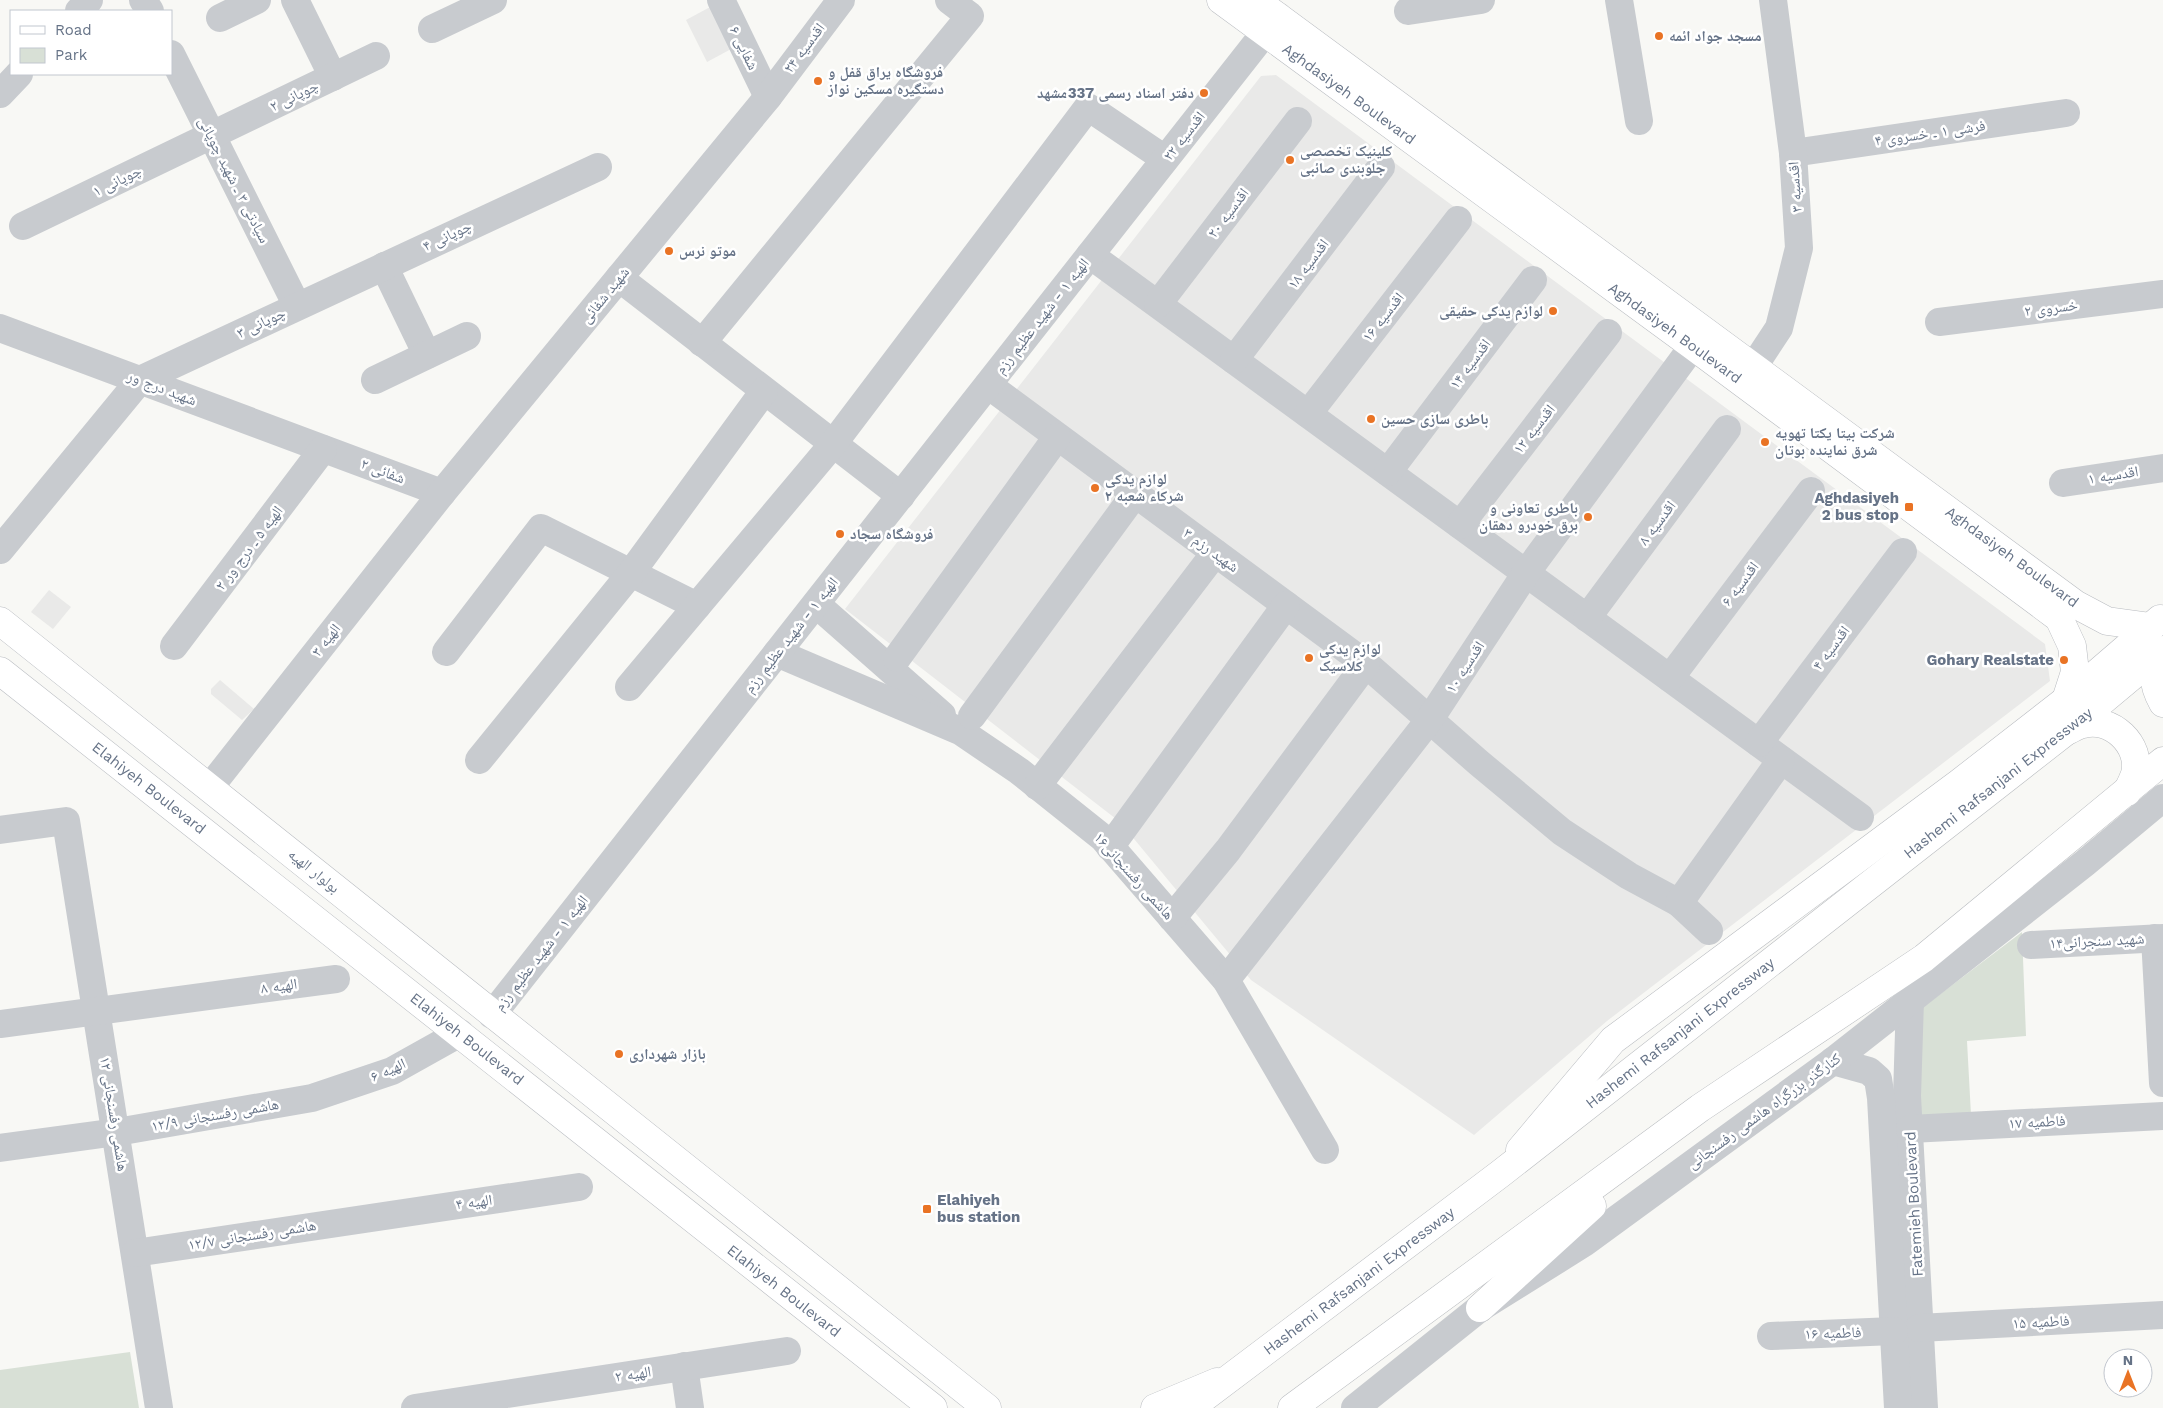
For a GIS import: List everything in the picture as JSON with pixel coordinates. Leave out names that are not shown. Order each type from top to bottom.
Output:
[{"type":"main road","name":"Aghdasiyeh Boulevard","points":[[1221,0],[1271,24],[1754,366],[2075,604],[2106,621],[2160,636]]},
{"type":"main road","name":"Aghdasiyeh Boulevard","points":[[1255,0],[1271,24],[1694,346],[2059,618],[2072,646],[2075,672],[2066,700]]},
{"type":"main road","name":"بولوار الهیه","points":[[0,621],[987,1408]]},
{"type":"main road","points":[[1500,1174],[1613,1040],[1958,784],[2066,700],[2160,636]]},
{"type":"main road","points":[[2160,636],[2155,666],[2155,688],[2163,702]]},
{"type":"main road","name":"Hashemi Rafsanjani Expressway","points":[[1190,1408],[1500,1174],[2065,732],[2160,636]]},
{"type":"main road","name":"Elahiyeh Boulevard","points":[[0,672],[933,1408]]},
{"type":"main road","points":[[2065,732],[2084,723],[2105,724],[2123,734],[2134,752],[2136,773],[2127,792]]},
{"type":"main road","points":[[1292,1408],[1700,1108],[1924,958],[2163,761]]},
{"type":"main road","points":[[1480,1308],[1700,1108]]},
{"type":"main road","points":[[1155,1408],[1240,1372]]},
{"type":"street","points":[[79,10],[89,0]]},
{"type":"street","points":[[220,18],[257,0]]},
{"type":"street","points":[[295,0],[333,77]]},
{"type":"street","points":[[432,29],[493,0]]},
{"type":"street","name":"شفایی ۶","points":[[721,0],[768,97]]},
{"type":"street","name":"اقدسیه ۲۴","points":[[768,97],[841,0]]},
{"type":"street","points":[[702,343],[970,16],[948,0]]},
{"type":"street","points":[[1408,11],[1481,0]]},
{"type":"street","points":[[1619,0],[1640,121]]},
{"type":"street","name":"اقدسیه ۳","points":[[1754,366],[1779,328],[1799,248],[1793,153],[1773,0]]},
{"type":"street","name":"اقدسیه ۲۲","points":[[1090,255],[1271,24]]},
{"type":"street","name":"سیادتی ۳ ـ شهید چوپانی","points":[[172,56],[297,306]]},
{"type":"street","name":"چوپانی ۲","points":[[212,136],[376,56]]},
{"type":"street","points":[[0,94],[18,75]]},
{"type":"street","name":"شهید شفائی","points":[[442,493],[768,97]]},
{"type":"street","points":[[629,687],[833,444],[1088,107],[1166,159]]},
{"type":"street","name":"فرشی ۱ ـ خسروی ۴","points":[[1793,153],[2066,113]]},
{"type":"street","name":"اقدسیه ۲۰","points":[[1158,304],[1298,121]]},
{"type":"street","name":"چوپانی ۱","points":[[23,226],[212,136]]},
{"type":"street","name":"چوپانی ۴","points":[[297,306],[598,166]]},
{"type":"street","name":"اقدسیه ۱۸","points":[[1234,360],[1382,167]]},
{"type":"street","name":"اقدسیه ۱۶","points":[[1308,414],[1458,220]]},
{"type":"street","points":[[1090,255],[1860,817]]},
{"type":"street","name":"الهیه ۱ - شهید عظیم رزم","points":[[492,1015],[1090,255]]},
{"type":"street","points":[[384,266],[427,355]]},
{"type":"street","points":[[619,278],[901,496]]},
{"type":"street","name":"اقدسیه ۱۴","points":[[1388,472],[1533,280]]},
{"type":"street","name":"خسروی ۲","points":[[1939,322],[2163,294]]},
{"type":"street","name":"چوپانی ۳","points":[[140,380],[297,306]]},
{"type":"street","name":"شهید درج ور","points":[[0,328],[323,449]]},
{"type":"street","name":"اقدسیه ۱۲","points":[[1460,525],[1608,333]]},
{"type":"street","points":[[375,380],[467,336]]},
{"type":"street","name":"اقدسیه ۱۰","points":[[1226,980],[1430,719],[1526,573],[1694,346]]},
{"type":"street","points":[[0,550],[140,380]]},
{"type":"street","name":"شهید رزم ۳","points":[[988,385],[1366,664],[1479,763],[1562,832],[1629,876],[1678,903],[1709,931]]},
{"type":"street","points":[[480,760],[631,573],[764,391]]},
{"type":"street","name":"اقدسیه ۸","points":[[1587,618],[1727,429]]},
{"type":"street","points":[[897,658],[1057,437]]},
{"type":"street","name":"شفائی ۲","points":[[323,449],[442,493]]},
{"type":"street","name":"الهیه ۵ ـ درج ور ۲","points":[[174,646],[323,449]]},
{"type":"street","name":"اقدسیه ۱","points":[[2063,483],[2163,468]]},
{"type":"street","name":"اقدسیه ۶","points":[[1670,678],[1811,491]]},
{"type":"street","name":"الهیه ۳","points":[[210,787],[442,493]]},
{"type":"street","points":[[816,604],[966,724],[1135,494]]},
{"type":"street","points":[[446,652],[542,528],[697,606]]},
{"type":"street","name":"اقدسیه ۴","points":[[1759,743],[1903,552]]},
{"type":"street","points":[[1037,786],[1215,553]]},
{"type":"street","points":[[1110,848],[1286,605]]},
{"type":"street","name":"هاشمی رفسنجانی۱۶","points":[[777,653],[966,724],[1037,786],[1102,838],[1226,980],[1325,1150]]},
{"type":"street","points":[[1172,918],[1228,850],[1366,664]]},
{"type":"street","points":[[1678,903],[1781,760]]},
{"type":"street","name":"کنارگذر بزرگراه هاشمی رفسنجانی","points":[[1355,1408],[1480,1308],[1584,1243],[1833,1061],[2085,863],[2163,798]]},
{"type":"street","name":"هاشمی رفسنجانی ۱۲","points":[[0,830],[66,821],[98,1011],[159,1408]]},
{"type":"street","points":[[2159,938],[2163,1083]]},
{"type":"street","name":"شهید سنجرانی۱۴","points":[[2031,945],[2159,938]]},
{"type":"street","name":"الهیه ۸","points":[[0,1024],[336,979]]},
{"type":"street","name":"Fatemieh Boulevard","points":[[1910,1000],[1894,1097],[1907,1330],[1924,1408]]},
{"type":"street","name":"الهیه ۶","points":[[312,1098],[392,1071],[460,1033]]},
{"type":"street","name":"Fatemieh Boulevard","points":[[1833,1061],[1869,1071],[1894,1097],[1910,1129],[1907,1330],[1898,1408]]},
{"type":"street","name":"هاشمی رفسنجانی ۱۲/۹","points":[[0,1148],[117,1132],[312,1098]]},
{"type":"street","name":"فاطمیه ۱۷","points":[[1910,1129],[2163,1116]]},
{"type":"street","name":"الهیه ۴","points":[[369,1217],[579,1187]]},
{"type":"street","name":"هاشمی رفسنجانی ۱۲/۷","points":[[135,1253],[369,1217]]},
{"type":"street","name":"فاطمیه ۱۵","points":[[1907,1330],[2163,1315]]},
{"type":"street","name":"فاطمیه ۱۶","points":[[1771,1336],[1907,1330]]},
{"type":"street","name":"الهیه ۲","points":[[415,1408],[787,1351]]},
{"type":"street","points":[[684,1366],[690,1408]]},
{"type":"shaded area","points":[[712,6],[733,48],[707,62],[686,20]]},
{"type":"shaded area","points":[[1276,75],[2045,644],[2050,681],[1607,1021],[1474,1135],[1251,980],[1120,822],[845,609],[1261,76]]},
{"type":"shaded area","points":[[49,590],[71,607],[53,629],[31,612]]},
{"type":"shaded area","points":[[220,680],[254,709],[242,720],[211,694],[211,689]]},
{"type":"green space","points":[[2022,932],[2026,1036],[1967,1041],[1971,1115],[1919,1117],[1918,1011]]},
{"type":"green space","points":[[130,1352],[139,1408],[0,1408],[0,1370]]},
{"type":"place","name":"مسجد جواد ائمه","points":[[1659,36]]},
{"type":"place","name":"فروشگاه یراق قفل و دستگیره مسکین نواز","points":[[818,81]]},
{"type":"place","name":"دفتر اسناد رسمی 337مشهد","points":[[1204,93]]},
{"type":"place","name":"کلینیک تخصصی جلوبندی صائبی","points":[[1290,160]]},
{"type":"place","name":"موتو نرس","points":[[669,251]]},
{"type":"place","name":"لوازم یدکی حقیقی","points":[[1553,311]]},
{"type":"place","name":"باطری سازی حسین","points":[[1371,419]]},
{"type":"place","name":"شرکت بیتا یکتا تهویه شرق نماینده بوتان","points":[[1765,442]]},
{"type":"place","name":"لوازم یدکی شرکاء شعبه ۲","points":[[1095,488]]},
{"type":"place","name":"Aghdasiyeh 2 bus stop","points":[[1909,507]]},
{"type":"place","name":"باطری تعاونی و برق خودرو دهقان","points":[[1588,517]]},
{"type":"place","name":"فروشگاه سجاد","points":[[840,534]]},
{"type":"place","name":"لوازم یدکی کلاسیک","points":[[1309,658]]},
{"type":"place","name":"Gohary Realstate","points":[[2064,660]]},
{"type":"place","name":"بازار شهرداری","points":[[619,1054]]},
{"type":"place","name":"Elahiyeh bus station","points":[[927,1209]]}]
